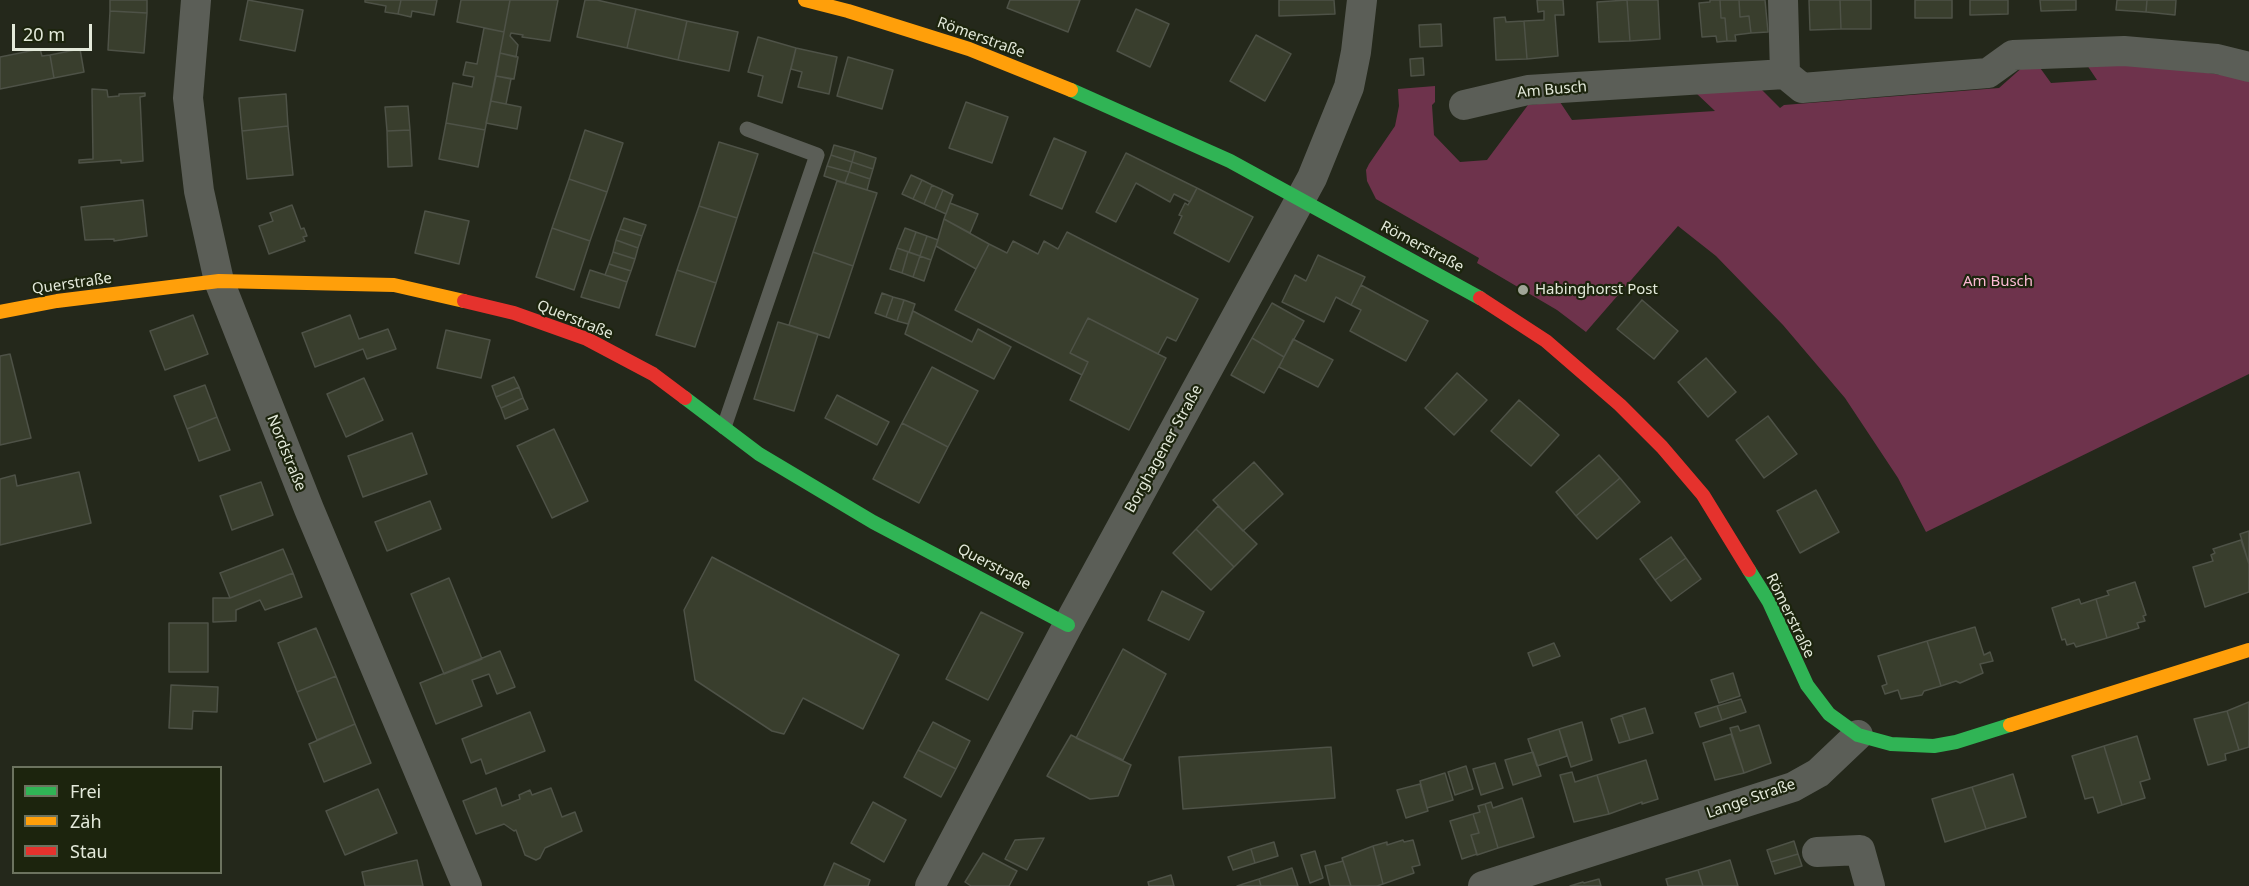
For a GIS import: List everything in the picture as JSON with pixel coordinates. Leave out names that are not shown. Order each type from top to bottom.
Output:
[{"type":"main road","name":"Römerstraße","points":[[805,0],[850,5],[969,49],[1044,78],[1230,161],[1475,295],[1546,341],[1620,405],[1662,447],[1703,495],[1769,602],[1807,685],[1829,714],[1858,735]]},
{"type":"main road","name":"Querstraße","points":[[0,312],[57,301],[219,281],[394,285],[514,314],[587,339],[653,374],[759,454],[873,522],[1068,625]]},
{"type":"main road","points":[[1858,735],[1891,744],[1934,746],[1956,742],[2249,650]]},
{"type":"street","name":"Nordstraße","points":[[196,0],[188,98],[199,191],[219,281],[301,488],[467,886]]},
{"type":"street","name":"Borghagener Straße","points":[[930,886],[1068,625],[1301,201],[1323,154],[1349,87],[1362,0]]},
{"type":"street","points":[[1783,0],[1785,74],[1802,88],[1989,74],[2013,55],[2124,51],[2217,59],[2249,67]]},
{"type":"street","name":"Am Busch","points":[[1464,105],[1528,90],[1785,74]]},
{"type":"street","name":"Lange Straße","points":[[1483,886],[1793,787],[1818,773],[1858,735]]},
{"type":"street","points":[[1817,852],[1860,850],[1870,886]]},
{"type":"lane","points":[[724,428],[817,154],[747,129]]},
{"type":"green space","name":"Am Busch","points":[[2128,61],[2249,79],[2249,374],[1926,532],[1898,478],[1845,398],[1783,325],[1716,256],[1678,226],[1586,332],[1557,310],[1477,263],[1479,258],[1376,199],[1367,181],[1366,170],[1369,164],[1395,126],[1399,106],[1398,89],[1435,86],[1435,102],[1432,105],[1434,135],[1460,162],[1487,160],[1528,105],[1560,102],[1572,120],[1715,111],[1696,93],[1759,87],[1780,108],[1784,105],[1999,88],[2025,65],[2038,65],[2051,83],[2097,80],[2085,62]]},
{"type":"building","points":[[110,0],[147,0],[147,13],[110,11]]},
{"type":"building","points":[[248,0],[303,10],[295,51],[240,40]]},
{"type":"building","points":[[365,0],[401,0],[398,14],[385,12],[386,6],[365,2]]},
{"type":"building","points":[[401,0],[437,0],[434,15],[412,11],[411,17],[398,14]]},
{"type":"building","points":[[461,0],[510,0],[504,32],[457,22]]},
{"type":"building","points":[[510,0],[558,0],[550,41],[511,33],[510,36],[518,45],[516,57],[500,53]]},
{"type":"building","points":[[585,0],[597,0],[636,9],[627,48],[577,37]]},
{"type":"building","points":[[1010,0],[1080,0],[1068,32],[1007,8]]},
{"type":"building","points":[[1279,0],[1334,0],[1335,14],[1279,16]]},
{"type":"building","points":[[1537,0],[1563,0],[1564,15],[1555,15],[1558,56],[1527,59],[1524,21],[1544,20],[1544,11],[1538,12]]},
{"type":"building","points":[[1627,0],[1630,41],[1599,42],[1597,2]]},
{"type":"building","points":[[1627,0],[1658,0],[1660,39],[1630,41]]},
{"type":"building","points":[[1710,0],[1720,0],[1721,18],[1725,18],[1727,41],[1717,42],[1716,36],[1702,37],[1699,3],[1710,2]]},
{"type":"building","points":[[1720,0],[1739,0],[1740,17],[1749,16],[1751,33],[1735,35],[1736,41],[1727,41],[1725,18],[1721,18]]},
{"type":"building","points":[[1739,0],[1765,0],[1768,32],[1751,33],[1749,16],[1740,17]]},
{"type":"building","points":[[1809,0],[1840,0],[1841,29],[1810,30]]},
{"type":"building","points":[[1840,0],[1871,0],[1871,29],[1841,29]]},
{"type":"building","points":[[1915,0],[1952,0],[1952,18],[1915,18]]},
{"type":"building","points":[[1970,0],[2008,0],[2008,14],[1970,15]]},
{"type":"building","points":[[2040,0],[2076,0],[2076,10],[2041,11]]},
{"type":"building","points":[[2117,0],[2147,0],[2146,12],[2116,10]]},
{"type":"building","points":[[2147,0],[2176,0],[2175,15],[2146,12]]},
{"type":"building","points":[[636,9],[687,21],[678,60],[627,48]]},
{"type":"building","points":[[1136,9],[1169,24],[1150,67],[1117,51]]},
{"type":"building","points":[[110,11],[147,13],[144,53],[108,50]]},
{"type":"building","points":[[1505,17],[1506,22],[1524,21],[1527,59],[1496,60],[1494,18]]},
{"type":"building","points":[[687,21],[738,32],[729,71],[678,60]]},
{"type":"building","points":[[1441,24],[1442,46],[1420,47],[1419,25]]},
{"type":"building","points":[[484,28],[504,32],[485,130],[446,123],[453,83],[472,87],[474,77],[463,75],[466,62],[477,64]]},
{"type":"building","points":[[1256,35],[1291,54],[1265,101],[1230,81]]},
{"type":"building","points":[[758,37],[796,48],[782,103],[758,96],[763,76],[748,72]]},
{"type":"building","points":[[796,48],[837,57],[829,94],[798,87],[802,72],[791,69]]},
{"type":"building","points":[[40,49],[42,56],[50,55],[54,78],[0,89],[0,57]]},
{"type":"building","points":[[80,49],[84,72],[54,78],[50,55]]},
{"type":"building","points":[[500,53],[518,57],[514,79],[496,76]]},
{"type":"building","points":[[848,57],[893,70],[882,109],[837,96]]},
{"type":"building","points":[[1423,58],[1424,75],[1411,76],[1410,59]]},
{"type":"building","points":[[496,76],[511,79],[506,104],[491,101]]},
{"type":"building","points":[[92,89],[107,90],[108,97],[119,96],[119,94],[145,93],[145,96],[140,97],[143,161],[79,163],[79,160],[93,159]]},
{"type":"building","points":[[286,94],[288,126],[242,131],[239,98]]},
{"type":"building","points":[[491,101],[521,107],[517,129],[486,123]]},
{"type":"building","points":[[966,102],[1008,117],[992,163],[949,148]]},
{"type":"building","points":[[408,106],[410,130],[387,131],[385,107]]},
{"type":"building","points":[[446,123],[485,130],[478,167],[439,159]]},
{"type":"building","points":[[288,126],[293,175],[247,179],[242,131]]},
{"type":"building","points":[[410,130],[412,166],[388,167],[387,131]]},
{"type":"building","points":[[585,130],[623,143],[607,192],[569,179]]},
{"type":"building","points":[[1054,138],[1086,152],[1062,209],[1030,195]]},
{"type":"building","points":[[719,142],[758,154],[737,218],[699,206]]},
{"type":"building","points":[[834,145],[855,151],[852,162],[831,155]]},
{"type":"building","points":[[855,151],[876,158],[873,169],[852,162]]},
{"type":"building","points":[[1126,153],[1197,188],[1190,202],[1174,194],[1170,202],[1136,183],[1116,222],[1096,212]]},
{"type":"building","points":[[831,155],[852,162],[849,172],[827,166]]},
{"type":"building","points":[[852,162],[873,169],[870,179],[849,172]]},
{"type":"building","points":[[827,166],[849,172],[845,183],[824,176]]},
{"type":"building","points":[[849,172],[870,179],[867,190],[845,183]]},
{"type":"building","points":[[911,175],[922,180],[913,199],[902,194]]},
{"type":"building","points":[[569,179],[607,192],[590,241],[552,228]]},
{"type":"building","points":[[922,180],[932,185],[924,204],[913,199]]},
{"type":"building","points":[[837,181],[877,193],[853,266],[813,252]]},
{"type":"building","points":[[932,185],[943,190],[935,209],[924,204]]},
{"type":"building","points":[[1197,188],[1253,217],[1229,262],[1174,233],[1185,203],[1188,205]]},
{"type":"building","points":[[943,190],[953,195],[946,214],[935,209]]},
{"type":"building","points":[[143,200],[147,236],[114,241],[114,239],[85,240],[81,207]]},
{"type":"building","points":[[950,203],[978,214],[970,233],[944,219]]},
{"type":"building","points":[[292,205],[301,229],[304,228],[307,236],[303,237],[305,241],[269,254],[259,226],[273,221],[270,213]]},
{"type":"building","points":[[699,206],[737,218],[716,283],[677,270]]},
{"type":"building","points":[[425,211],[469,221],[459,264],[415,253]]},
{"type":"building","points":[[624,218],[646,225],[642,236],[620,229]]},
{"type":"building","points":[[944,219],[989,244],[976,269],[936,246]]},
{"type":"building","points":[[552,228],[590,241],[574,290],[536,277]]},
{"type":"building","points":[[905,228],[916,232],[909,252],[897,248]]},
{"type":"building","points":[[620,229],[642,236],[638,248],[616,240]]},
{"type":"building","points":[[916,232],[927,236],[920,256],[909,252]]},
{"type":"building","points":[[1067,232],[1198,299],[1176,341],[1167,337],[1158,354],[1088,318],[1070,353],[1088,362],[1082,375],[955,310],[989,244],[1007,253],[1013,241],[1038,254],[1044,241],[1058,249]]},
{"type":"building","points":[[927,236],[938,240],[931,260],[920,256]]},
{"type":"building","points":[[616,240],[638,248],[635,259],[613,252]]},
{"type":"building","points":[[897,248],[908,252],[902,273],[890,269]]},
{"type":"building","points":[[613,252],[635,259],[631,271],[609,264]]},
{"type":"building","points":[[813,252],[853,266],[829,338],[789,325]]},
{"type":"building","points":[[908,252],[920,256],[913,277],[902,273]]},
{"type":"building","points":[[1318,255],[1365,277],[1351,305],[1336,297],[1324,322],[1282,302],[1295,275],[1306,281]]},
{"type":"building","points":[[920,256],[931,260],[924,281],[913,277]]},
{"type":"building","points":[[609,264],[631,271],[627,282],[605,275]]},
{"type":"building","points":[[590,270],[627,282],[619,308],[581,297]]},
{"type":"building","points":[[677,270],[716,283],[695,347],[656,335]]},
{"type":"building","points":[[1361,285],[1428,321],[1406,361],[1350,331],[1361,310],[1351,305]]},
{"type":"building","points":[[882,293],[893,297],[886,317],[875,313]]},
{"type":"building","points":[[893,297],[904,300],[897,321],[886,317]]},
{"type":"building","points":[[904,300],[915,304],[908,324],[897,321]]},
{"type":"building","points":[[1642,300],[1678,331],[1654,359],[1617,329]]},
{"type":"building","points":[[1272,303],[1304,321],[1284,357],[1252,338]]},
{"type":"building","points":[[913,311],[972,342],[978,329],[1011,347],[994,379],[905,334]]},
{"type":"building","points":[[193,315],[208,354],[165,370],[150,331]]},
{"type":"building","points":[[350,315],[359,339],[388,329],[396,349],[367,359],[363,349],[315,367],[302,333]]},
{"type":"building","points":[[1088,318],[1166,358],[1129,430],[1070,400],[1088,362],[1070,353]]},
{"type":"building","points":[[778,322],[818,334],[794,411],[754,399]]},
{"type":"building","points":[[446,330],[490,340],[481,378],[437,368]]},
{"type":"building","points":[[1252,338],[1284,357],[1264,393],[1231,375]]},
{"type":"building","points":[[1293,339],[1333,360],[1318,387],[1279,367]]},
{"type":"building","points":[[10,354],[31,438],[0,445],[0,356]]},
{"type":"building","points":[[1706,358],[1736,392],[1708,417],[1678,382]]},
{"type":"building","points":[[932,367],[978,391],[948,447],[902,423]]},
{"type":"building","points":[[1457,373],[1487,400],[1454,435],[1425,408]]},
{"type":"building","points":[[514,377],[519,387],[496,397],[492,386]]},
{"type":"building","points":[[364,378],[383,420],[346,437],[327,394]]},
{"type":"building","points":[[205,385],[217,417],[187,429],[174,396]]},
{"type":"building","points":[[519,387],[523,398],[501,408],[496,397]]},
{"type":"building","points":[[837,395],[889,422],[877,445],[825,418]]},
{"type":"building","points":[[523,398],[528,409],[505,419],[501,408]]},
{"type":"building","points":[[1519,400],[1559,435],[1531,466],[1491,431]]},
{"type":"building","points":[[1768,416],[1797,454],[1764,478],[1736,440]]},
{"type":"building","points":[[217,417],[230,450],[199,461],[187,429]]},
{"type":"building","points":[[902,423],[948,447],[919,503],[873,479]]},
{"type":"building","points":[[554,429],[588,501],[552,518],[517,446]]},
{"type":"building","points":[[412,433],[427,474],[363,497],[348,456]]},
{"type":"building","points":[[1599,455],[1620,478],[1576,516],[1556,492]]},
{"type":"building","points":[[1254,462],[1283,494],[1243,531],[1213,500]]},
{"type":"building","points":[[79,472],[91,523],[0,545],[0,479],[15,475],[17,486]]},
{"type":"building","points":[[1620,478],[1640,502],[1597,539],[1576,516]]},
{"type":"building","points":[[261,482],[273,515],[232,530],[220,496]]},
{"type":"building","points":[[1816,490],[1839,532],[1800,553],[1777,511]]},
{"type":"building","points":[[430,501],[441,529],[387,551],[375,522]]},
{"type":"building","points":[[1218,506],[1257,544],[1234,567],[1196,529]]},
{"type":"building","points":[[1196,529],[1234,567],[1211,590],[1173,553]]},
{"type":"building","points":[[2249,531],[2249,564],[2240,534]]},
{"type":"building","points":[[1671,537],[1686,558],[1655,580],[1640,559]]},
{"type":"building","points":[[2241,540],[2249,564],[2249,592],[2205,607],[2193,567],[2213,561],[2211,555],[2215,553],[2213,549]]},
{"type":"building","points":[[283,549],[293,573],[230,598],[220,573]]},
{"type":"building","points":[[712,557],[899,655],[863,729],[803,698],[784,734],[772,731],[695,680],[684,610]]},
{"type":"building","points":[[1686,558],[1701,579],[1671,601],[1655,580]]},
{"type":"building","points":[[293,573],[302,597],[265,610],[260,600],[236,610],[236,621],[213,622],[213,598],[230,598]]},
{"type":"building","points":[[449,578],[482,659],[444,674],[411,594]]},
{"type":"building","points":[[2135,582],[2146,615],[2143,616],[2145,621],[2137,623],[2139,628],[2107,638],[2096,599],[2109,595],[2107,591]]},
{"type":"building","points":[[1162,591],[1204,612],[1189,640],[1148,620]]},
{"type":"building","points":[[2079,599],[2081,604],[2096,599],[2107,638],[2076,647],[2074,643],[2067,645],[2065,639],[2062,640],[2052,608]]},
{"type":"building","points":[[981,612],[1023,633],[988,700],[946,679]]},
{"type":"building","points":[[169,623],[208,623],[208,672],[169,672]]},
{"type":"building","points":[[1975,627],[1984,655],[1990,652],[1993,661],[1980,664],[1983,673],[1960,683],[1956,681],[1941,686],[1927,641]]},
{"type":"building","points":[[316,628],[336,676],[297,692],[278,643]]},
{"type":"building","points":[[1927,641],[1941,686],[1924,691],[1922,695],[1901,699],[1898,690],[1885,694],[1882,686],[1887,684],[1878,656]]},
{"type":"building","points":[[1554,643],[1560,656],[1533,666],[1528,653]]},
{"type":"building","points":[[1123,649],[1166,674],[1123,760],[1076,738]]},
{"type":"building","points":[[500,651],[515,687],[497,694],[489,674],[472,680],[482,706],[436,724],[420,683]]},
{"type":"building","points":[[1733,673],[1740,696],[1719,703],[1711,680]]},
{"type":"building","points":[[336,676],[355,724],[317,740],[297,692]]},
{"type":"building","points":[[171,685],[218,687],[217,712],[193,711],[192,729],[169,728]]},
{"type":"building","points":[[1741,699],[1746,712],[1722,720],[1717,706]]},
{"type":"building","points":[[2249,702],[2249,747],[2239,750],[2227,711]]},
{"type":"building","points":[[1717,706],[1722,720],[1700,727],[1695,713]]},
{"type":"building","points":[[1645,708],[1653,733],[1630,740],[1622,715]]},
{"type":"building","points":[[2227,711],[2239,750],[2225,754],[2226,760],[2208,765],[2194,719]]},
{"type":"building","points":[[530,712],[545,751],[486,774],[481,759],[471,763],[462,739]]},
{"type":"building","points":[[1622,715],[1630,740],[1619,743],[1611,719]]},
{"type":"building","points":[[933,722],[970,741],[956,769],[918,750]]},
{"type":"building","points":[[1582,722],[1592,760],[1571,767],[1559,729]]},
{"type":"building","points":[[355,724],[371,763],[324,782],[309,744]]},
{"type":"building","points":[[1759,725],[1771,763],[1744,773],[1730,728],[1738,726],[1740,731]]},
{"type":"building","points":[[1559,729],[1567,756],[1537,766],[1528,739]]},
{"type":"building","points":[[1731,734],[1744,773],[1715,780],[1703,743]]},
{"type":"building","points":[[1071,735],[1131,765],[1118,796],[1090,799],[1047,776]]},
{"type":"building","points":[[2137,736],[2150,779],[2140,782],[2145,798],[2122,805],[2104,746]]},
{"type":"building","points":[[2104,746],[2122,805],[2098,813],[2093,797],[2085,799],[2072,756]]},
{"type":"building","points":[[1331,747],[1335,798],[1183,809],[1179,757]]},
{"type":"building","points":[[918,750],[956,769],[941,797],[904,777]]},
{"type":"building","points":[[1533,752],[1541,776],[1513,785],[1505,760]]},
{"type":"building","points":[[1646,760],[1658,799],[1642,804],[1642,802],[1609,814],[1597,775]]},
{"type":"building","points":[[1495,763],[1503,788],[1481,795],[1473,769]]},
{"type":"building","points":[[1466,766],[1473,789],[1455,795],[1448,772]]},
{"type":"building","points":[[1572,772],[1575,782],[1597,775],[1609,814],[1574,822],[1560,775]]},
{"type":"building","points":[[1445,773],[1453,800],[1427,808],[1420,781]]},
{"type":"building","points":[[2013,774],[2026,817],[1986,829],[1972,787]]},
{"type":"building","points":[[1420,784],[1428,811],[1406,818],[1397,790]]},
{"type":"building","points":[[1972,787],[1986,829],[1945,842],[1932,799]]},
{"type":"building","points":[[496,788],[502,806],[520,799],[519,795],[530,790],[532,795],[551,788],[562,817],[575,812],[582,831],[545,848],[540,858],[536,860],[525,855],[516,830],[504,824],[476,834],[463,801]]},
{"type":"building","points":[[378,789],[397,833],[345,855],[326,811]]},
{"type":"building","points":[[1522,798],[1534,837],[1498,848],[1485,804],[1491,802],[1493,808]]},
{"type":"building","points":[[873,802],[906,820],[884,862],[851,843]]},
{"type":"building","points":[[1485,804],[1498,848],[1477,855],[1471,835],[1479,833],[1473,814],[1480,812],[1478,806]]},
{"type":"building","points":[[1473,814],[1479,833],[1471,835],[1477,854],[1462,859],[1450,821]]},
{"type":"building","points":[[1044,838],[1027,870],[1005,859],[1015,840]]},
{"type":"building","points":[[1403,840],[1404,842],[1413,840],[1420,865],[1412,867],[1414,873],[1383,884],[1373,846]]},
{"type":"building","points":[[1794,841],[1798,854],[1771,862],[1767,850]]},
{"type":"building","points":[[1274,842],[1278,856],[1255,863],[1251,849]]},
{"type":"building","points":[[1373,846],[1383,884],[1351,886],[1342,858]]},
{"type":"building","points":[[1251,849],[1255,863],[1233,870],[1228,857]]},
{"type":"building","points":[[1315,851],[1323,878],[1310,883],[1301,855]]},
{"type":"building","points":[[983,853],[1017,871],[1009,886],[971,886],[965,882]]},
{"type":"building","points":[[1798,854],[1802,866],[1775,874],[1771,862]]},
{"type":"building","points":[[417,860],[423,886],[365,886],[362,872]]},
{"type":"building","points":[[1730,860],[1738,886],[1703,886],[1698,870]]},
{"type":"building","points":[[1343,861],[1351,886],[1330,886],[1325,866]]},
{"type":"building","points":[[834,863],[870,880],[868,886],[824,886]]},
{"type":"building","points":[[1292,868],[1298,886],[1261,886],[1259,879]]},
{"type":"building","points":[[1698,870],[1703,886],[1668,886],[1666,879]]},
{"type":"building","points":[[1171,875],[1174,886],[1149,886],[1148,882]]},
{"type":"building","points":[[1259,879],[1261,886],[1237,886]]},
{"type":"building","points":[[1599,879],[1601,886],[1570,886],[1583,882]]},
{"type":"traffic: fast","points":[[1071,90],[1230,161],[1480,298]]},
{"type":"traffic: fast","points":[[685,398],[759,454],[873,522],[1068,625]]},
{"type":"traffic: fast","points":[[1749,570],[1769,602],[1807,685],[1829,714],[1858,735],[1891,744],[1934,746],[1956,742],[2010,725]]},
{"type":"traffic: slow","points":[[805,0],[969,49],[1071,90]]},
{"type":"traffic: slow","points":[[0,312],[57,301],[219,281],[394,285],[464,301]]},
{"type":"traffic: slow","points":[[2010,725],[2249,650]]},
{"type":"traffic: jam","points":[[1480,298],[1546,341],[1620,405],[1662,447],[1703,495],[1749,570]]},
{"type":"traffic: jam","points":[[464,301],[514,313],[587,339],[653,374],[685,398]]},
{"type":"place","name":"Habinghorst Post","points":[[1523,290]]}]
